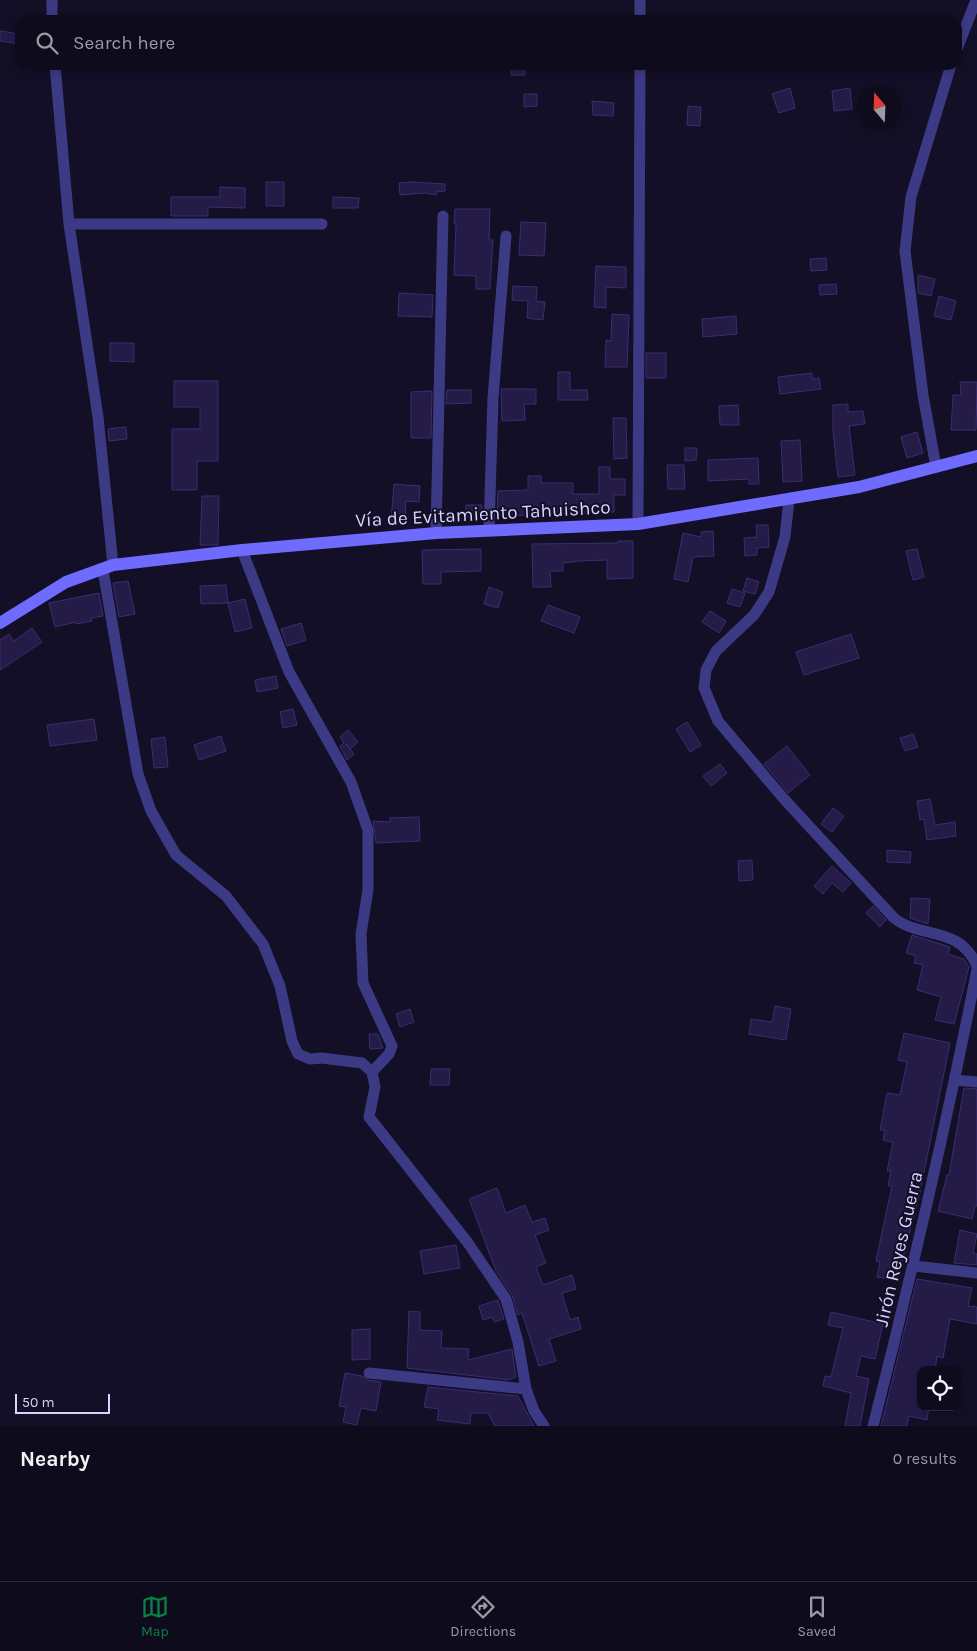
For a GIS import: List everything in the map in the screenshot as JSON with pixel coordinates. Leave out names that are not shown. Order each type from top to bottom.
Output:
[{"type":"main road","name":"Vía de Evitamiento Tahuishco","points":[[0,623],[66,582],[108,567],[242,550],[436,533],[638,524],[859,487],[977,456]]},
{"type":"street","points":[[52,0],[52,15]]},
{"type":"street","points":[[640,0],[640,15]]},
{"type":"street","points":[[962,36],[976,0]]},
{"type":"street","points":[[55,70],[69,224],[98,417],[108,567],[138,774],[150,811],[176,855],[226,896],[263,944],[280,986],[292,1041],[298,1054],[310,1059],[322,1058],[362,1063],[372,1072],[374,1087],[369,1117],[468,1243],[506,1299],[518,1342],[526,1389],[534,1411],[544,1426]]},
{"type":"street","points":[[638,524],[640,70]]},
{"type":"street","points":[[936,467],[923,395],[905,251],[911,197],[949,70]]},
{"type":"street","points":[[436,533],[443,216]]},
{"type":"street","points":[[69,224],[322,224]]},
{"type":"street","points":[[489,530],[493,398],[506,236]]},
{"type":"street","points":[[790,500],[781,555],[769,592],[754,615],[716,651],[706,670],[704,688],[718,721],[784,799],[893,917],[906,927],[929,930],[952,938],[973,956],[977,967]]},
{"type":"street","points":[[242,550],[289,672],[351,782],[368,830],[368,890],[361,934],[363,983],[392,1046],[389,1054],[372,1072]]},
{"type":"street","name":"Jirón Reyes Guerra","points":[[873,1426],[914,1266],[955,1080],[977,967]]},
{"type":"street","points":[[955,1080],[977,1082]]},
{"type":"street","points":[[914,1266],[977,1273]]},
{"type":"street","points":[[369,1373],[526,1389]]},
{"type":"building","points":[[0,31],[15,33],[15,43],[0,41]]},
{"type":"building","points":[[511,70],[525,70],[525,75],[511,75]]},
{"type":"building","points":[[790,88],[795,108],[779,113],[772,94]]},
{"type":"building","points":[[850,88],[852,109],[834,111],[832,91]]},
{"type":"building","points":[[524,94],[537,94],[537,106],[524,107]]},
{"type":"building","points":[[592,101],[614,103],[613,116],[593,115]]},
{"type":"building","points":[[688,106],[701,107],[700,126],[687,125]]},
{"type":"building","points":[[266,182],[284,182],[284,206],[266,206]]},
{"type":"building","points":[[399,183],[445,184],[445,191],[436,192],[436,195],[425,193],[400,195]]},
{"type":"building","points":[[220,187],[245,188],[245,208],[208,207],[208,216],[171,216],[171,197],[220,197]]},
{"type":"building","points":[[333,197],[359,198],[358,208],[333,208]]},
{"type":"building","points":[[455,209],[490,209],[489,240],[493,240],[490,289],[476,289],[476,276],[454,275]]},
{"type":"building","points":[[521,222],[546,223],[544,256],[519,255]]},
{"type":"building","points":[[826,258],[827,270],[811,271],[810,259]]},
{"type":"building","points":[[596,266],[626,267],[626,288],[606,287],[606,308],[594,307]]},
{"type":"building","points":[[918,275],[935,279],[931,296],[918,293]]},
{"type":"building","points":[[836,284],[837,294],[820,295],[819,285]]},
{"type":"building","points":[[513,286],[537,287],[536,301],[545,302],[543,320],[527,318],[528,301],[512,300]]},
{"type":"building","points":[[399,293],[433,295],[432,317],[398,316]]},
{"type":"building","points":[[939,296],[956,301],[951,320],[934,316]]},
{"type":"building","points":[[612,314],[629,315],[627,367],[605,367],[606,340],[611,341]]},
{"type":"building","points":[[736,316],[737,334],[703,337],[702,319]]},
{"type":"building","points":[[110,343],[134,343],[134,362],[110,361]]},
{"type":"building","points":[[646,353],[666,353],[666,378],[646,378]]},
{"type":"building","points":[[558,372],[570,372],[570,390],[587,390],[588,400],[558,400]]},
{"type":"building","points":[[812,373],[812,379],[819,378],[821,389],[780,394],[778,377]]},
{"type":"building","points":[[174,381],[218,381],[218,461],[197,461],[197,490],[172,490],[172,429],[200,429],[200,407],[174,407]]},
{"type":"building","points":[[960,382],[977,382],[976,430],[951,430],[953,395],[961,395]]},
{"type":"building","points":[[501,389],[536,389],[536,404],[524,404],[525,420],[502,421]]},
{"type":"building","points":[[447,390],[471,390],[471,403],[446,404]]},
{"type":"building","points":[[432,391],[431,438],[411,438],[411,392]]},
{"type":"building","points":[[848,404],[848,412],[863,411],[865,424],[849,426],[855,475],[838,477],[833,431],[833,405]]},
{"type":"building","points":[[738,405],[739,425],[720,425],[719,406]]},
{"type":"building","points":[[613,418],[626,418],[627,458],[614,459]]},
{"type":"building","points":[[126,427],[127,439],[109,441],[108,429]]},
{"type":"building","points":[[917,432],[923,453],[907,458],[901,437]]},
{"type":"building","points":[[800,440],[802,481],[783,482],[781,441]]},
{"type":"building","points":[[685,448],[697,448],[696,460],[685,461]]},
{"type":"building","points":[[758,458],[759,484],[749,484],[749,479],[708,481],[708,460]]},
{"type":"building","points":[[667,465],[684,465],[685,489],[668,489]]},
{"type":"building","points":[[599,467],[610,467],[610,479],[625,479],[625,495],[614,495],[614,512],[497,516],[498,491],[528,490],[528,476],[541,476],[541,483],[573,483],[573,494],[599,494]]},
{"type":"building","points":[[394,484],[420,486],[419,502],[406,501],[405,521],[391,520]]},
{"type":"building","points":[[202,496],[219,496],[218,545],[200,545]]},
{"type":"building","points":[[466,505],[482,505],[482,516],[465,516]]},
{"type":"building","points":[[756,525],[768,525],[769,547],[757,548],[757,555],[745,556],[744,538],[757,537]]},
{"type":"building","points":[[713,531],[714,556],[693,557],[688,582],[674,579],[683,533],[701,537],[701,532]]},
{"type":"building","points":[[618,541],[633,541],[633,578],[607,579],[607,560],[579,561],[563,563],[563,571],[550,571],[551,587],[533,587],[532,544],[618,543]]},
{"type":"building","points":[[481,549],[481,571],[441,572],[441,584],[423,584],[422,550]]},
{"type":"building","points":[[917,549],[924,577],[913,580],[906,551]]},
{"type":"building","points":[[747,578],[759,582],[755,594],[743,591]]},
{"type":"building","points":[[128,581],[135,614],[119,617],[113,583]]},
{"type":"building","points":[[226,585],[228,603],[201,604],[200,586]]},
{"type":"building","points":[[489,587],[503,592],[498,608],[484,604]]},
{"type":"building","points":[[732,589],[745,593],[740,607],[727,603]]},
{"type":"building","points":[[99,593],[103,616],[91,618],[92,621],[76,624],[76,622],[55,627],[49,603]]},
{"type":"building","points":[[245,599],[252,628],[235,632],[228,603]]},
{"type":"building","points":[[548,605],[580,617],[574,633],[541,621]]},
{"type":"building","points":[[710,611],[726,621],[719,633],[702,622]]},
{"type":"building","points":[[301,623],[306,640],[287,646],[281,629]]},
{"type":"building","points":[[32,628],[42,642],[0,670],[0,640],[9,634],[14,641]]},
{"type":"building","points":[[851,634],[859,658],[804,675],[796,652]]},
{"type":"building","points":[[276,676],[278,688],[257,692],[255,680]]},
{"type":"building","points":[[293,709],[297,725],[283,728],[280,712]]},
{"type":"building","points":[[94,719],[97,740],[50,746],[47,725]]},
{"type":"building","points":[[687,722],[701,745],[690,752],[676,729]]},
{"type":"building","points":[[348,730],[358,742],[350,749],[354,754],[347,760],[340,746],[344,743],[340,737]]},
{"type":"building","points":[[913,734],[918,747],[905,751],[900,738]]},
{"type":"building","points":[[221,736],[226,751],[199,760],[194,745]]},
{"type":"building","points":[[165,737],[168,767],[154,768],[151,739]]},
{"type":"building","points":[[787,746],[810,775],[788,793],[764,764]]},
{"type":"building","points":[[720,764],[727,773],[711,786],[703,776]]},
{"type":"building","points":[[930,799],[935,825],[955,822],[956,836],[927,840],[924,819],[920,820],[917,801]]},
{"type":"building","points":[[833,808],[844,816],[832,832],[821,824]]},
{"type":"building","points":[[419,817],[420,841],[376,843],[373,821],[390,822],[390,818]]},
{"type":"building","points":[[887,850],[911,852],[910,863],[887,862]]},
{"type":"building","points":[[752,860],[753,880],[739,881],[738,861]]},
{"type":"building","points":[[832,866],[851,883],[843,892],[832,883],[823,894],[814,886]]},
{"type":"building","points":[[911,898],[930,899],[928,924],[910,918]]},
{"type":"building","points":[[873,906],[886,920],[880,927],[866,913]]},
{"type":"building","points":[[912,935],[950,947],[948,954],[964,959],[969,967],[954,1024],[935,1020],[941,997],[917,990],[923,965],[914,963],[916,956],[906,953]]},
{"type":"building","points":[[775,1006],[791,1009],[786,1040],[749,1034],[751,1019],[772,1022]]},
{"type":"building","points":[[410,1009],[414,1022],[400,1027],[396,1014]]},
{"type":"building","points":[[904,1033],[950,1043],[920,1192],[897,1281],[877,1277],[880,1262],[876,1261],[892,1186],[888,1186],[891,1171],[887,1171],[893,1142],[883,1140],[885,1130],[880,1130],[887,1093],[900,1095],[907,1062],[898,1060]]},
{"type":"building","points":[[369,1034],[378,1034],[383,1048],[370,1049]]},
{"type":"building","points":[[431,1069],[450,1069],[449,1085],[430,1085]]},
{"type":"building","points":[[964,1088],[977,1089],[977,1206],[975,1206],[972,1219],[938,1211],[947,1175],[949,1175]]},
{"type":"building","points":[[497,1188],[506,1213],[525,1205],[532,1222],[545,1218],[549,1230],[535,1235],[546,1263],[536,1267],[543,1285],[572,1275],[576,1289],[562,1293],[570,1320],[578,1317],[581,1329],[549,1339],[556,1361],[539,1366],[522,1313],[518,1315],[512,1295],[496,1271],[469,1199]]},
{"type":"building","points":[[960,1230],[977,1234],[973,1253],[977,1254],[977,1265],[954,1263]]},
{"type":"building","points":[[456,1245],[460,1268],[424,1274],[420,1251]]},
{"type":"building","points":[[917,1279],[972,1288],[968,1306],[977,1307],[977,1324],[950,1319],[943,1358],[937,1356],[936,1366],[917,1366],[917,1411],[928,1411],[927,1420],[909,1416],[907,1426],[881,1426]]},
{"type":"building","points":[[498,1300],[504,1319],[494,1322],[492,1317],[483,1320],[479,1306]]},
{"type":"building","points":[[409,1311],[420,1312],[420,1330],[442,1331],[441,1348],[469,1349],[468,1360],[512,1349],[516,1377],[509,1380],[407,1368]]},
{"type":"building","points":[[831,1312],[883,1324],[875,1359],[861,1356],[856,1376],[869,1379],[860,1426],[845,1426],[851,1393],[823,1386],[825,1376],[831,1377],[843,1328],[828,1325]]},
{"type":"building","points":[[370,1329],[370,1359],[352,1360],[352,1330]]},
{"type":"building","points":[[345,1373],[381,1382],[376,1411],[361,1408],[357,1425],[343,1422],[346,1407],[339,1406]]},
{"type":"building","points":[[428,1387],[518,1396],[534,1426],[495,1426],[488,1413],[471,1413],[470,1424],[437,1420],[439,1409],[424,1407]]}]
